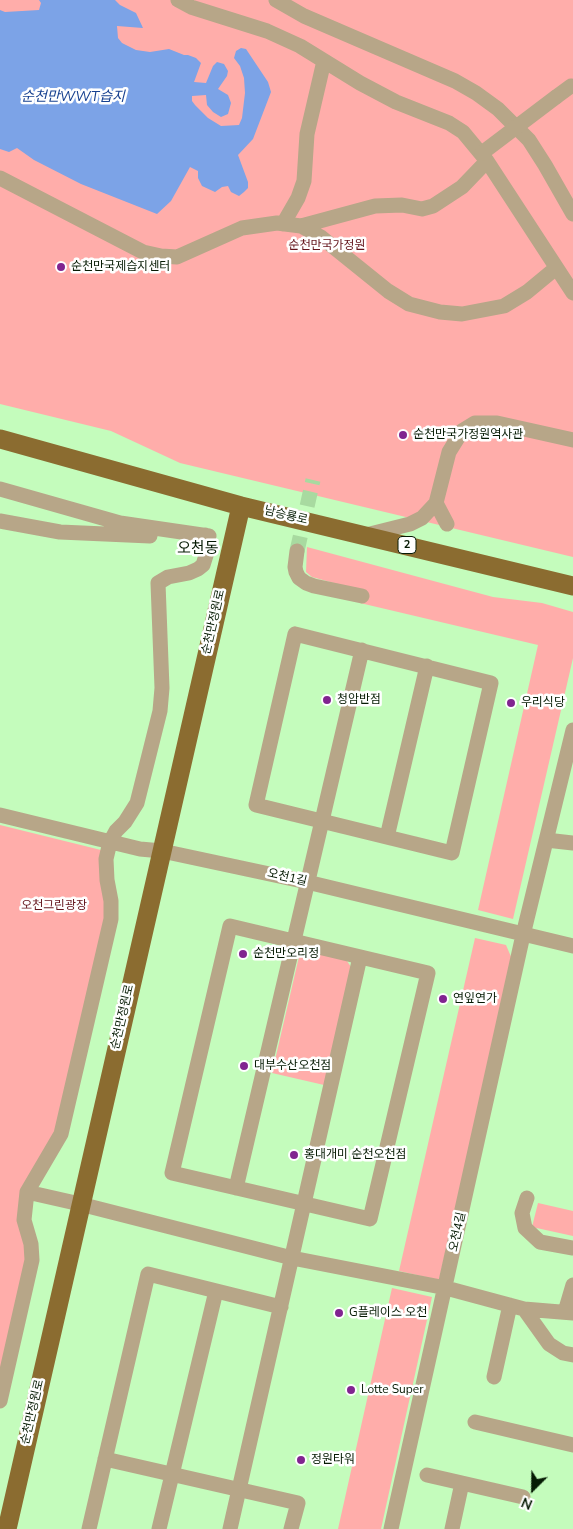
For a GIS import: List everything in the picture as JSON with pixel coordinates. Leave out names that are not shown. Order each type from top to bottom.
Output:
[{"type":"main road","name":"남승룡로","points":[[0,439],[241,506],[573,586]]},
{"type":"main road","name":"순천만정원로","points":[[7,1529],[241,506]]},
{"type":"street","points":[[178,0],[191,7],[267,32],[300,46],[360,83],[396,102],[449,123],[463,132],[484,157],[573,293]]},
{"type":"street","points":[[276,0],[304,16],[456,81],[476,93],[498,109],[529,140],[573,214]]},
{"type":"street","points":[[283,224],[298,198],[304,181],[307,134],[324,61]]},
{"type":"street","points":[[0,178],[144,252],[177,257],[242,228],[283,224],[301,226],[375,206],[402,205],[422,209],[433,206],[462,187],[484,157],[572,86]]},
{"type":"street","points":[[301,226],[320,238],[388,291],[409,304],[440,312],[462,314],[504,306],[527,292],[556,268]]},
{"type":"street","points":[[366,536],[410,524],[422,518],[436,503],[449,452],[462,431],[476,423],[497,423],[573,440]]},
{"type":"street","points":[[0,489],[120,523],[207,535],[208,550],[198,569],[189,573],[168,577],[158,583],[162,688],[160,711],[137,804],[116,831],[110,842],[106,859],[111,919],[66,1117],[58,1142],[27,1192],[24,1220],[31,1244],[32,1260],[0,1401]]},
{"type":"street","points":[[436,503],[447,524]]},
{"type":"street","points":[[0,521],[60,532],[176,537],[189,533]]},
{"type":"street","points":[[298,551],[295,566],[296,572],[306,583],[362,596]]},
{"type":"street","points":[[296,634],[362,650],[491,682],[452,853],[256,805],[296,634]]},
{"type":"street","points":[[236,1188],[362,650]]},
{"type":"street","points":[[387,837],[427,666]]},
{"type":"street","name":"오천4길","points":[[391,1529],[523,935],[570,751],[573,730]]},
{"type":"street","name":"오천1길","points":[[0,815],[140,849],[162,851],[307,882],[573,946]]},
{"type":"street","points":[[546,840],[573,843]]},
{"type":"street","points":[[230,926],[360,958],[428,973],[370,1219],[172,1173],[230,926]]},
{"type":"street","points":[[230,1529],[360,958]]},
{"type":"street","points":[[27,1192],[292,1258],[446,1288],[517,1307],[569,1313],[573,1285]]},
{"type":"street","points":[[527,1198],[522,1213],[525,1228],[540,1242],[573,1248]]},
{"type":"street","points":[[89,1529],[148,1274],[281,1307]]},
{"type":"street","points":[[159,1529],[216,1291]]},
{"type":"street","points":[[517,1307],[549,1344],[563,1353],[573,1355]]},
{"type":"street","points":[[494,1377],[517,1307]]},
{"type":"street","points":[[475,1422],[573,1445]]},
{"type":"street","points":[[106,1459],[298,1504],[291,1529]]},
{"type":"street","points":[[427,1475],[523,1497]]},
{"type":"street","points":[[452,1529],[462,1483]]},
{"type":"green space","name":"순천만국가정원","points":[[0,0],[573,0],[573,557],[180,463],[111,431],[0,404]]},
{"type":"green space","points":[[307,547],[493,597],[542,603],[573,612],[573,658],[513,919],[478,910],[538,645],[360,603],[363,591],[312,577],[306,572]]},
{"type":"green space","name":"오천그린광장","points":[[0,825],[105,851],[109,909],[60,1129],[31,1173],[28,1257],[0,1388]]},
{"type":"green space","points":[[475,938],[506,945],[512,959],[439,1280],[399,1271]]},
{"type":"green space","points":[[301,948],[345,958],[351,967],[324,1085],[272,1073]]},
{"type":"green space","points":[[538,1203],[573,1211],[573,1236],[532,1227]]},
{"type":"green space","points":[[392,1288],[432,1297],[381,1529],[338,1529]]},
{"type":"water","name":"순천만WWT습지","points":[[39,0],[115,0],[120,5],[136,13],[143,28],[117,26],[118,38],[122,43],[136,50],[150,52],[169,49],[196,58],[201,63],[194,82],[206,83],[213,66],[217,62],[224,64],[228,71],[227,76],[218,89],[228,95],[231,103],[228,114],[221,117],[213,112],[207,105],[206,95],[192,96],[192,101],[195,105],[208,118],[221,126],[239,125],[242,118],[245,93],[244,78],[240,66],[234,58],[236,51],[241,48],[246,49],[268,82],[271,92],[253,139],[238,155],[248,182],[248,188],[239,196],[231,192],[228,186],[222,187],[215,192],[202,186],[198,178],[198,171],[190,167],[171,201],[157,214],[81,184],[34,160],[17,148],[9,152],[0,149],[0,10],[5,12],[39,10],[41,3]]},
{"type":"tunnel","points":[[297,551],[313,480]]},
{"type":"place","name":"순천만국제습지센터","points":[[61,267]]},
{"type":"place","name":"순천만국가정원역사관","points":[[403,435]]},
{"type":"place","name":"청암반점","points":[[327,700]]},
{"type":"place","name":"우리식당","points":[[511,703]]},
{"type":"place","name":"순천만오리정","points":[[243,954]]},
{"type":"place","name":"연잎연가","points":[[443,999]]},
{"type":"place","name":"대부수산오천점","points":[[244,1066]]},
{"type":"place","name":"홍대개미 순천오천점","points":[[294,1155]]},
{"type":"place","name":"G플레이스 오천","points":[[339,1313]]},
{"type":"place","name":"Lotte Super","points":[[351,1390]]},
{"type":"place","name":"정원타워","points":[[301,1460]]},
{"type":"district","name":"오천동","points":[[198,549]]}]
